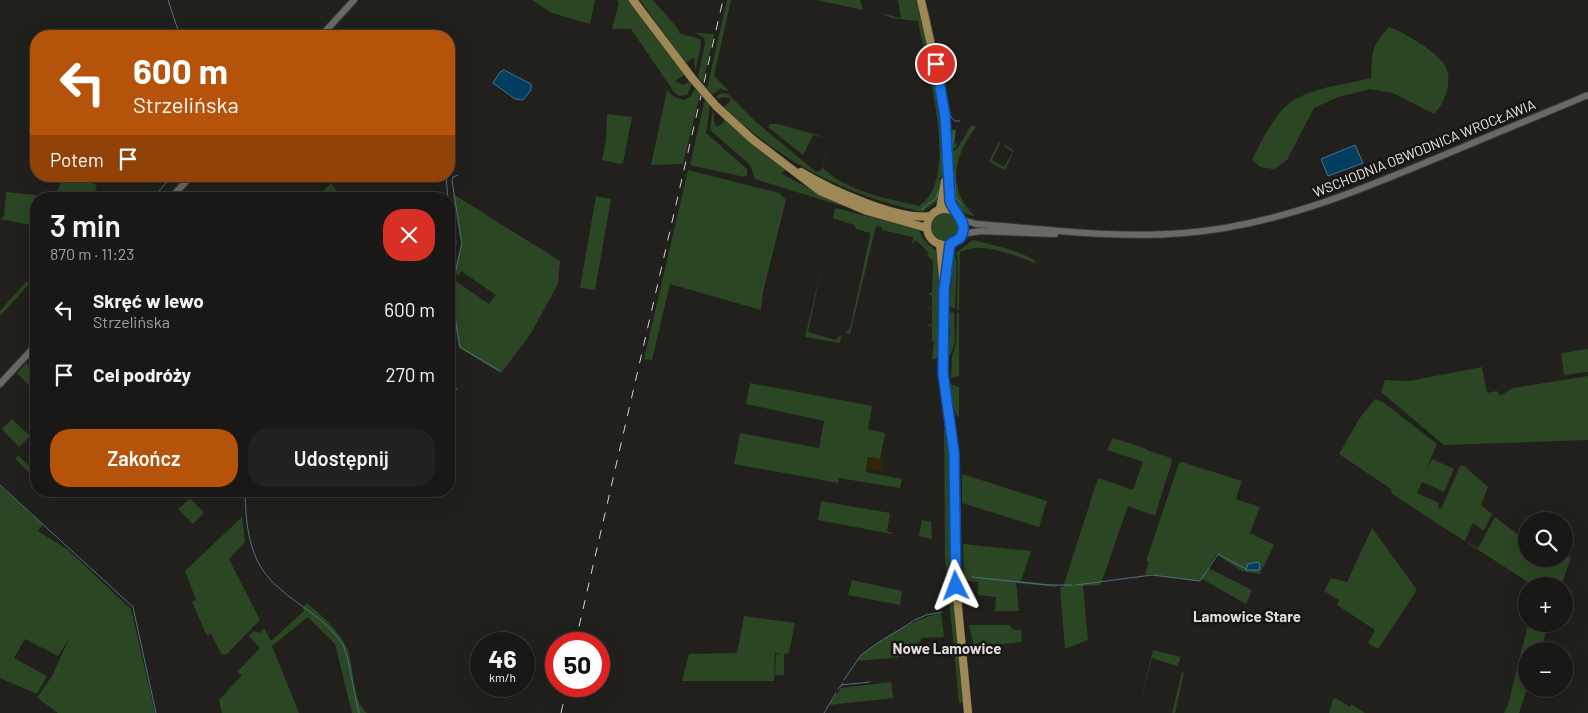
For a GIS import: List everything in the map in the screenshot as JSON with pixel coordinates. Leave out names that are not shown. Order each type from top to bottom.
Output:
[{"type":"main road","points":[[634,0],[692,78],[716,106],[759,145],[809,184],[836,199],[867,211],[927,228]]},
{"type":"main road","points":[[921,0],[944,104],[946,169],[953,210],[963,220],[962,234],[950,244],[940,244],[931,238],[927,228],[930,216]]},
{"type":"main road","points":[[759,145],[808,176],[842,193],[895,211],[920,217],[930,216],[940,209],[953,210]]},
{"type":"main road","points":[[940,209],[946,169]]},
{"type":"main road","points":[[940,244],[944,290],[943,380],[954,453],[955,575],[968,713]]},
{"type":"main road","points":[[944,290],[950,244]]},
{"type":"street","points":[[326,30],[354,0]]},
{"type":"street","name":"WSCHODNIA OBWODNICA WROCŁAWIA","points":[[962,234],[985,231],[1089,234],[1186,233],[1240,225],[1286,215],[1353,193],[1588,95]]},
{"type":"street","points":[[176,192],[186,182]]},
{"type":"street","name":"WSCHODNIA OBWODNICA WROCŁAWIA","points":[[963,220],[976,224],[1089,234]]},
{"type":"street","points":[[0,384],[30,351]]},
{"type":"green space","points":[[532,0],[595,0],[590,24],[552,13]]},
{"type":"green space","points":[[617,0],[630,0],[686,74],[675,81],[683,85],[690,82],[692,84],[687,95],[679,96],[674,92],[631,29],[612,29],[619,2]]},
{"type":"green space","points":[[640,0],[653,0],[679,30],[679,33],[700,39],[701,46],[695,72],[694,57],[686,63]]},
{"type":"green space","points":[[727,0],[731,0],[714,76],[729,91],[720,89],[713,94],[707,88]]},
{"type":"green space","points":[[816,0],[860,0],[863,10]]},
{"type":"green space","points":[[898,0],[918,0],[934,65],[942,110],[945,154],[943,176],[938,179],[942,180],[940,199],[922,212],[893,205],[840,186],[792,160],[768,144],[724,107],[731,100],[729,98],[723,97],[718,99],[716,97],[721,93],[728,94],[756,122],[816,172],[822,170],[830,139],[823,168],[844,183],[868,193],[919,206],[932,192],[938,172],[937,119],[918,21],[891,18],[880,13],[901,18]]},
{"type":"green space","points":[[1389,27],[1420,44],[1442,61],[1446,67],[1448,86],[1441,105],[1434,114],[1393,93],[1370,89],[1338,97],[1314,108],[1287,160],[1274,169],[1260,167],[1252,160],[1275,119],[1294,100],[1321,89],[1371,78],[1373,51],[1378,40]]},
{"type":"green space","points":[[696,33],[714,34],[703,82],[698,77],[705,43],[704,38]]},
{"type":"green space","points":[[695,89],[700,94],[683,164],[651,165],[667,90],[674,97],[684,100],[691,96]]},
{"type":"green space","points":[[705,99],[710,105],[706,133],[747,169],[747,175],[744,177],[690,165]]},
{"type":"green space","points":[[713,108],[716,127],[724,123],[722,116],[794,175],[785,170],[782,174],[839,204],[900,224],[755,179],[750,165],[710,130]]},
{"type":"green space","points":[[607,114],[632,117],[623,163],[620,164],[602,160],[606,140]]},
{"type":"green space","points":[[770,124],[779,124],[830,139],[813,135],[803,155],[768,127]]},
{"type":"green space","points":[[971,125],[976,127],[962,149],[956,173],[960,195],[966,206],[975,216],[959,208],[954,200],[950,181],[950,152],[957,149]]},
{"type":"green space","points":[[956,129],[955,143],[958,144],[954,149],[948,149],[949,134],[952,130]]},
{"type":"green space","points":[[999,141],[1000,144],[992,160],[1004,167],[1013,152],[1005,147],[1004,144],[1014,151],[1005,170],[989,162]]},
{"type":"green space","points":[[688,170],[779,193],[786,200],[763,292],[761,310],[670,284],[652,360],[644,359]]},
{"type":"green space","points":[[61,182],[91,182],[97,185],[94,192],[57,192]]},
{"type":"green space","points":[[331,184],[338,192],[322,192]]},
{"type":"green space","points":[[6,192],[30,194],[30,225],[0,219],[4,217]]},
{"type":"green space","points":[[455,195],[560,261],[558,284],[530,335],[501,373],[459,348],[455,326],[455,282],[489,304],[496,295],[461,271],[459,276],[455,274],[461,244]]},
{"type":"green space","points":[[596,196],[611,199],[595,290],[580,288]]},
{"type":"green space","points":[[835,208],[918,229],[925,241],[936,251],[940,286],[938,356],[936,359],[932,359],[934,342],[932,341],[932,326],[926,326],[932,324],[932,309],[926,309],[932,308],[932,295],[929,295],[929,293],[932,292],[933,261],[927,255],[929,253],[916,240],[912,244],[913,237],[882,230],[882,227],[876,226],[850,334],[845,333],[850,329],[870,233],[856,229],[854,225],[833,218]]},
{"type":"green space","points":[[946,212],[952,213],[960,221],[960,233],[952,241],[946,242],[940,241],[932,233],[931,227],[932,221],[940,213]]},
{"type":"green space","points":[[973,240],[1018,252],[1037,264],[998,250],[978,248],[960,252],[959,310],[957,309],[958,261],[956,253]]},
{"type":"green space","points":[[954,256],[957,261],[955,309],[949,306]]},
{"type":"green space","points":[[822,266],[808,332],[835,340],[841,335],[840,343],[805,337]]},
{"type":"green space","points":[[27,281],[29,284],[0,316],[0,311]]},
{"type":"green space","points":[[954,312],[955,343],[950,355],[947,354],[950,333],[949,313]]},
{"type":"green space","points":[[957,313],[959,313],[959,376],[951,378],[952,356],[956,344]]},
{"type":"green space","points":[[1588,349],[1588,372],[1564,375],[1561,353]]},
{"type":"green space","points":[[26,363],[30,368],[30,387],[17,373]]},
{"type":"green space","points":[[1482,367],[1487,393],[1497,391],[1500,396],[1513,388],[1588,376],[1588,440],[1444,445],[1381,392],[1385,380],[1409,381]]},
{"type":"green space","points":[[750,383],[872,406],[868,429],[885,433],[880,459],[868,457],[866,472],[902,479],[900,488],[839,478],[838,483],[734,464],[740,433],[819,448],[824,421],[746,404]]},
{"type":"green space","points":[[950,384],[959,387],[959,419],[953,407]]},
{"type":"green space","points":[[1375,399],[1383,402],[1437,444],[1424,474],[1432,459],[1454,469],[1444,492],[1422,482],[1417,493],[1439,503],[1438,508],[1441,509],[1460,466],[1463,465],[1488,487],[1481,505],[1492,514],[1484,531],[1473,523],[1465,541],[1478,548],[1495,517],[1518,535],[1518,567],[1568,567],[1564,577],[1520,577],[1392,494],[1391,489],[1339,454],[1359,419]]},
{"type":"green space","points":[[12,419],[30,436],[19,447],[2,429]]},
{"type":"green space","points":[[947,429],[950,443],[958,654],[963,703],[959,703],[945,556],[944,430]]},
{"type":"green space","points":[[1113,438],[1171,458],[1172,461],[1155,516],[1128,506],[1100,585],[1083,586],[1088,640],[1065,649],[1060,587],[1063,587],[1098,478],[1133,490],[1143,462],[1107,450]]},
{"type":"green space","points":[[18,455],[30,467],[30,473],[15,459]]},
{"type":"green space","points":[[1182,462],[1242,481],[1236,499],[1260,507],[1250,533],[1274,545],[1260,574],[1242,571],[1216,554],[1208,568],[1252,590],[1246,604],[1202,579],[1198,581],[1145,574],[1149,562],[1146,561],[1179,463]]},
{"type":"green space","points":[[962,474],[1047,501],[1039,527],[962,503]]},
{"type":"green space","points":[[0,486],[43,525],[38,531],[68,550],[131,609],[155,713],[58,713],[37,698],[52,676],[70,637],[58,656],[25,639],[14,658],[47,676],[37,694],[0,678]]},
{"type":"green space","points":[[190,498],[204,513],[193,524],[178,509]]},
{"type":"green space","points":[[821,501],[890,513],[887,531],[893,533],[818,520]]},
{"type":"green space","points":[[242,517],[245,542],[229,559],[260,620],[227,654],[222,655],[211,634],[207,636],[192,602],[196,600],[185,571]]},
{"type":"green space","points":[[922,520],[931,522],[932,539],[919,536]]},
{"type":"green space","points":[[1372,528],[1417,590],[1378,649],[1368,643],[1375,630],[1337,605],[1339,600],[1324,591],[1331,578],[1347,582]]},
{"type":"green space","points":[[963,544],[1031,551],[1021,581],[1058,585],[1057,587],[1016,583],[1019,611],[995,611],[996,597],[978,595],[978,582],[964,580]]},
{"type":"green space","points":[[852,580],[902,591],[900,605],[848,595]]},
{"type":"green space","points":[[307,603],[330,624],[345,643],[350,658],[358,700],[367,713],[352,713],[335,644],[308,617],[272,646],[299,713],[222,713],[219,700],[242,675],[237,672],[260,648],[249,636],[254,631],[260,633],[264,628],[271,641],[304,611],[303,607]]},
{"type":"green space","points":[[941,613],[944,637],[922,638],[910,656],[858,661],[871,647],[895,632],[921,619]]},
{"type":"green space","points":[[744,616],[795,623],[789,653],[784,654],[784,675],[775,675],[776,654],[782,653],[775,653],[774,681],[682,681],[689,654],[737,653]]},
{"type":"green space","points":[[969,625],[1010,625],[1013,630],[1021,630],[1022,642],[974,647]]},
{"type":"green space","points":[[1526,632],[1546,632],[1543,642],[1524,642]]},
{"type":"green space","points":[[1153,650],[1181,657],[1177,666],[1152,658],[1138,713]]},
{"type":"green space","points":[[1518,664],[1518,697],[1524,697],[1519,713],[1504,713],[1508,705]]},
{"type":"green space","points":[[1182,672],[1184,673],[1175,713],[1172,713]]},
{"type":"green space","points":[[891,682],[893,698],[829,705],[841,688]]},
{"type":"green space","points":[[1336,698],[1350,707],[1351,704],[1365,713],[1329,713],[1333,699]]},
{"type":"sand","points":[[868,457],[884,460],[882,471],[866,468]]},
{"type":"water","points":[[504,70],[531,84],[531,90],[523,100],[515,99],[493,83],[500,72]]},
{"type":"water","points":[[1355,145],[1363,163],[1328,176],[1321,159]]},
{"type":"water","points":[[1257,562],[1260,564],[1259,570],[1246,570],[1248,564]]},
{"type":"waterway","points":[[168,0],[178,30]]},
{"type":"waterway","points":[[928,12],[947,100]]},
{"type":"waterway","points":[[948,104],[951,117],[955,121],[960,121]]},
{"type":"waterway","points":[[952,147],[954,131]]},
{"type":"waterway","points":[[952,152],[956,198],[963,206]]},
{"type":"waterway","points":[[158,192],[167,182]]},
{"type":"waterway","points":[[447,182],[447,192]]},
{"type":"waterway","points":[[452,182],[454,192]]},
{"type":"waterway","points":[[922,209],[936,198],[939,190]]},
{"type":"waterway","points":[[455,200],[462,243],[455,274]]},
{"type":"waterway","points":[[455,236],[455,247]]},
{"type":"waterway","points":[[455,317],[460,347],[500,371]]},
{"type":"waterway","points":[[0,485],[133,607],[156,713]]},
{"type":"waterway","points":[[245,497],[248,531],[255,556],[261,568],[287,595],[328,626],[342,643],[349,665],[359,713]]},
{"type":"waterway","points":[[1076,585],[1152,575],[1200,581],[1218,554],[1246,569]]},
{"type":"waterway","points":[[972,577],[1048,585],[1072,585]]},
{"type":"waterway","points":[[913,621],[926,615],[942,612]]},
{"type":"waterway","points":[[884,639],[912,622]]},
{"type":"waterway","points":[[844,680],[861,655],[882,640]]},
{"type":"waterway","points":[[841,685],[870,682]]},
{"type":"waterway","points":[[838,689],[843,683]]},
{"type":"waterway","points":[[824,713],[836,693]]},
{"type":"railway","points":[[578,632],[723,0]]},
{"type":"railway","points":[[561,713],[565,697]]},
{"type":"district","name":"Lamowice Stare","points":[[1247,616]]},
{"type":"district","name":"Nowe Lamowice","points":[[947,648]]},
{"type":"route","points":[[936,64],[944,104],[946,169],[950,201],[953,210],[963,220],[964,225],[960,238],[950,244],[944,290],[943,380],[945,400],[952,429],[954,453],[956,586]]}]
